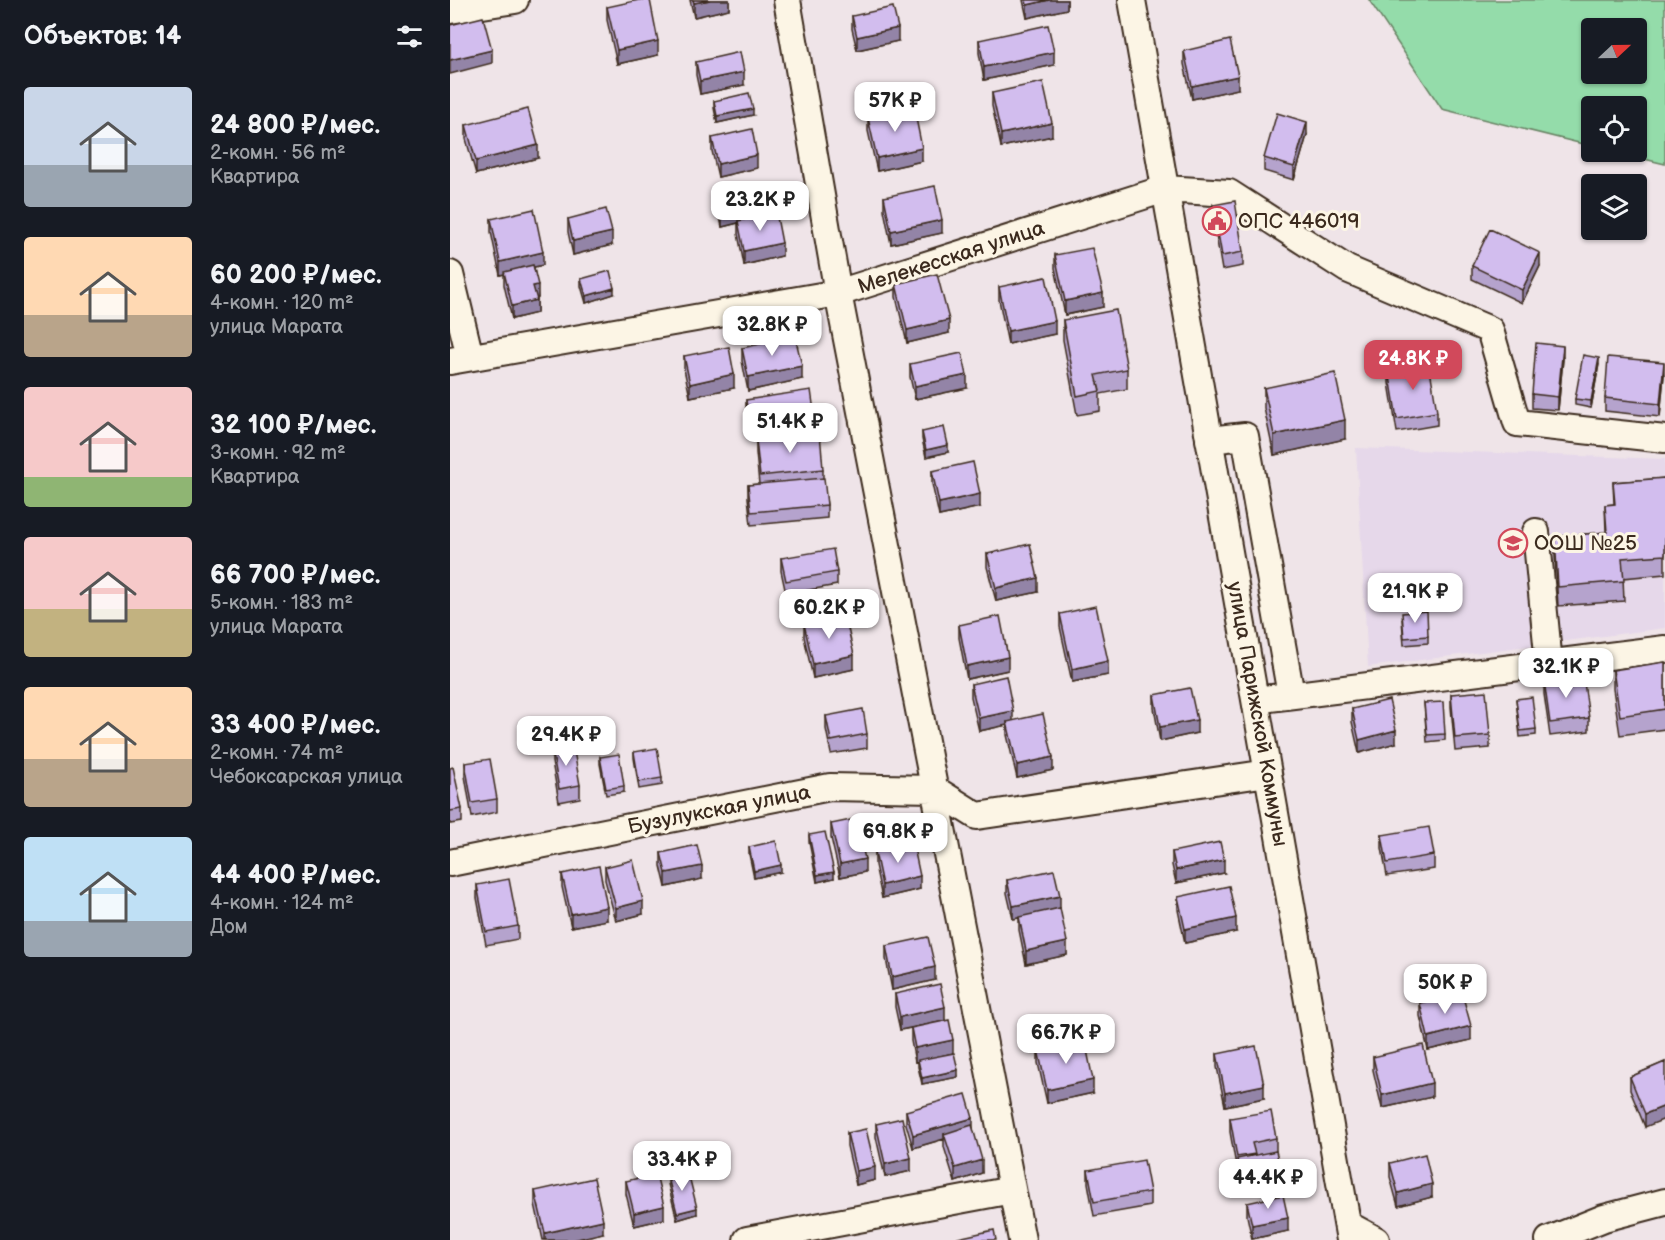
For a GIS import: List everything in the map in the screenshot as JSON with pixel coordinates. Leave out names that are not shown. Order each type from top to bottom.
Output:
[{"type":"street","points":[[450,10],[515,0]]},
{"type":"street","points":[[787,0],[838,293],[1022,1240]]},
{"type":"street","name":"улица Парижской Коммуны","points":[[1132,0],[1349,1233]]},
{"type":"street","points":[[1165,189],[1229,193],[1347,269],[1490,330],[1517,423],[1665,439]]},
{"type":"street","name":"Мелекесская улица","points":[[460,359],[838,293],[1165,189]]},
{"type":"street","points":[[450,274],[460,359]]},
{"type":"street","points":[[1209,440],[1245,436],[1291,695]]},
{"type":"street","points":[[1536,532],[1549,664]]},
{"type":"street","points":[[1255,700],[1665,649]]},
{"type":"street","points":[[934,789],[977,816],[1268,773]]},
{"type":"street","name":"Бузулукская улица","points":[[450,863],[830,787],[934,789]]},
{"type":"street","points":[[747,1240],[1012,1190]]},
{"type":"street","points":[[1549,1240],[1604,1218],[1665,1202]]},
{"type":"street","points":[[1349,1233],[1376,1240]]},
{"type":"shaded area","name":"ООШ №25","points":[[1356,448],[1665,459],[1665,628],[1368,667]]},
{"type":"green space","points":[[1369,0],[1665,0],[1665,164],[1647,160],[1647,96],[1581,96],[1581,144],[1442,109]]},
{"type":"building","points":[[650,0],[658,41],[617,50],[607,7]]},
{"type":"building","points":[[693,0],[710,0],[694,3]]},
{"type":"building","points":[[1026,0],[1049,0],[1027,5]]},
{"type":"building","points":[[893,7],[898,28],[857,37],[852,16]]},
{"type":"building","points":[[483,17],[492,50],[450,60],[450,25]]},
{"type":"building","points":[[1048,25],[1054,52],[984,67],[979,40]]},
{"type":"building","points":[[1230,40],[1238,76],[1192,86],[1184,51]]},
{"type":"building","points":[[740,52],[744,72],[700,81],[696,62]]},
{"type":"building","points":[[1043,82],[1052,123],[1001,134],[992,93]]},
{"type":"building","points":[[749,93],[753,109],[717,116],[714,101]]},
{"type":"building","points":[[914,108],[922,148],[877,158],[868,118]]},
{"type":"building","points":[[528,109],[538,145],[476,161],[466,125]]},
{"type":"building","points":[[1277,113],[1307,122],[1294,167],[1264,158]]},
{"type":"building","points":[[752,129],[757,155],[718,164],[712,138]]},
{"type":"building","points":[[935,186],[942,220],[891,231],[884,197]]},
{"type":"building","points":[[769,188],[772,203],[722,213],[719,199]]},
{"type":"building","points":[[1235,201],[1243,252],[1222,256],[1213,205]]},
{"type":"building","points":[[534,209],[543,252],[500,262],[491,219]]},
{"type":"building","points":[[606,209],[612,232],[573,241],[568,219]]},
{"type":"building","points":[[776,212],[782,243],[744,251],[738,221]]},
{"type":"building","points":[[1490,229],[1540,253],[1522,290],[1472,266]]},
{"type":"building","points":[[1092,248],[1103,293],[1065,301],[1055,255]]},
{"type":"building","points":[[533,265],[538,285],[533,286],[537,300],[512,306],[504,272]]},
{"type":"building","points":[[610,271],[614,288],[586,296],[581,279]]},
{"type":"building","points":[[937,274],[949,320],[907,330],[896,284]]},
{"type":"building","points":[[1046,277],[1055,321],[1008,331],[999,287]]},
{"type":"building","points":[[1116,310],[1127,369],[1096,375],[1100,391],[1077,396],[1063,320]]},
{"type":"building","points":[[795,336],[802,366],[748,377],[742,348]]},
{"type":"building","points":[[1536,343],[1563,346],[1558,397],[1532,394]]},
{"type":"building","points":[[729,347],[734,374],[690,384],[684,356]]},
{"type":"building","points":[[962,353],[967,375],[915,386],[910,364]]},
{"type":"building","points":[[1583,355],[1599,358],[1591,401],[1575,399]]},
{"type":"building","points":[[1608,357],[1664,362],[1660,404],[1605,398]]},
{"type":"building","points":[[1429,363],[1437,412],[1397,419],[1389,370]]},
{"type":"building","points":[[1335,373],[1345,420],[1274,435],[1264,388]]},
{"type":"building","points":[[811,390],[815,418],[750,428],[746,400]]},
{"type":"building","points":[[944,427],[948,445],[926,450],[922,432]]},
{"type":"building","points":[[820,433],[823,469],[760,476],[756,440]]},
{"type":"building","points":[[973,462],[980,494],[939,503],[932,471]]},
{"type":"building","points":[[824,478],[827,505],[751,512],[748,485]]},
{"type":"building","points":[[1665,478],[1665,555],[1622,558],[1624,581],[1558,587],[1555,537],[1607,532],[1605,505],[1615,504],[1613,482]]},
{"type":"building","points":[[1030,544],[1038,578],[996,588],[987,554]]},
{"type":"building","points":[[833,549],[837,572],[786,581],[781,558]]},
{"type":"building","points":[[1096,606],[1108,661],[1072,669],[1060,614]]},
{"type":"building","points":[[1427,611],[1428,636],[1404,638],[1402,613]]},
{"type":"building","points":[[845,615],[854,655],[813,664],[804,624]]},
{"type":"building","points":[[1000,616],[1008,657],[967,666],[959,625]]},
{"type":"building","points":[[1665,662],[1665,709],[1620,716],[1613,670]]},
{"type":"building","points":[[1583,675],[1589,718],[1550,723],[1544,680]]},
{"type":"building","points":[[1006,676],[1013,711],[979,718],[971,684]]},
{"type":"building","points":[[1190,688],[1197,720],[1160,727],[1154,695]]},
{"type":"building","points":[[1486,691],[1490,735],[1455,738],[1451,694]]},
{"type":"building","points":[[1532,697],[1536,729],[1520,731],[1516,699]]},
{"type":"building","points":[[1389,700],[1396,730],[1359,740],[1352,709]]},
{"type":"building","points":[[1443,702],[1445,734],[1427,735],[1424,703]]},
{"type":"building","points":[[863,709],[867,734],[831,741],[826,716]]},
{"type":"building","points":[[1043,714],[1053,757],[1017,765],[1007,722]]},
{"type":"building","points":[[573,745],[580,785],[559,789],[552,749]]},
{"type":"building","points":[[657,748],[662,778],[639,782],[634,752]]},
{"type":"building","points":[[619,754],[624,786],[606,789],[600,757]]},
{"type":"building","points":[[490,759],[497,799],[472,803],[465,763]]},
{"type":"building","points":[[453,767],[462,809],[450,811],[450,768]]},
{"type":"building","points":[[856,819],[865,859],[840,864],[831,824]]},
{"type":"building","points":[[1429,827],[1434,855],[1387,863],[1382,835]]},
{"type":"building","points":[[825,832],[834,872],[817,875],[809,835]]},
{"type":"building","points":[[776,841],[781,865],[754,871],[749,847]]},
{"type":"building","points":[[1220,842],[1224,860],[1176,870],[1172,852]]},
{"type":"building","points":[[913,843],[920,876],[882,885],[875,852]]},
{"type":"building","points":[[697,845],[702,866],[666,873],[661,853]]},
{"type":"building","points":[[633,860],[643,901],[616,908],[605,867]]},
{"type":"building","points":[[599,866],[607,907],[571,914],[562,874]]},
{"type":"building","points":[[1054,870],[1060,896],[1013,906],[1007,880]]},
{"type":"building","points":[[509,879],[518,926],[486,932],[477,885]]},
{"type":"building","points":[[1229,886],[1236,918],[1185,929],[1178,897]]},
{"type":"building","points":[[1060,908],[1067,942],[1026,951],[1019,917]]},
{"type":"building","points":[[928,937],[935,967],[892,977],[886,946]]},
{"type":"building","points":[[940,984],[945,1007],[900,1017],[895,994]]},
{"type":"building","points":[[1462,993],[1471,1026],[1428,1037],[1420,1003]]},
{"type":"building","points":[[949,1020],[953,1040],[915,1048],[911,1028]]},
{"type":"building","points":[[1085,1040],[1093,1080],[1047,1090],[1038,1050]]},
{"type":"building","points":[[1423,1045],[1432,1083],[1382,1095],[1373,1057]]},
{"type":"building","points":[[1256,1046],[1264,1085],[1225,1093],[1217,1054]]},
{"type":"building","points":[[954,1053],[958,1070],[922,1078],[918,1060]]},
{"type":"building","points":[[1665,1062],[1665,1106],[1645,1114],[1630,1077]]},
{"type":"building","points":[[966,1094],[973,1118],[913,1135],[906,1111]]},
{"type":"building","points":[[1271,1111],[1276,1138],[1252,1143],[1255,1154],[1237,1157],[1230,1118]]},
{"type":"building","points":[[902,1118],[911,1158],[885,1164],[876,1124]]},
{"type":"building","points":[[972,1125],[982,1160],[955,1168],[944,1134]]},
{"type":"building","points":[[866,1129],[875,1167],[856,1171],[847,1133]]},
{"type":"building","points":[[1276,1151],[1281,1172],[1241,1181],[1237,1159]]},
{"type":"building","points":[[1425,1154],[1432,1184],[1398,1193],[1390,1163]]},
{"type":"building","points":[[1144,1160],[1150,1192],[1094,1202],[1088,1170]]},
{"type":"building","points":[[688,1172],[697,1208],[677,1213],[668,1177]]},
{"type":"building","points":[[656,1174],[664,1206],[634,1213],[626,1181]]},
{"type":"building","points":[[594,1178],[603,1220],[545,1233],[535,1191]]},
{"type":"building","points":[[1283,1195],[1288,1218],[1252,1225],[1247,1203]]},
{"type":"building","points":[[994,1230],[996,1240],[949,1240]]},
{"type":"place","name":"ОПС 446019","points":[[1217,221]]},
{"type":"place","name":"ООШ №25","points":[[1513,543]]}]
